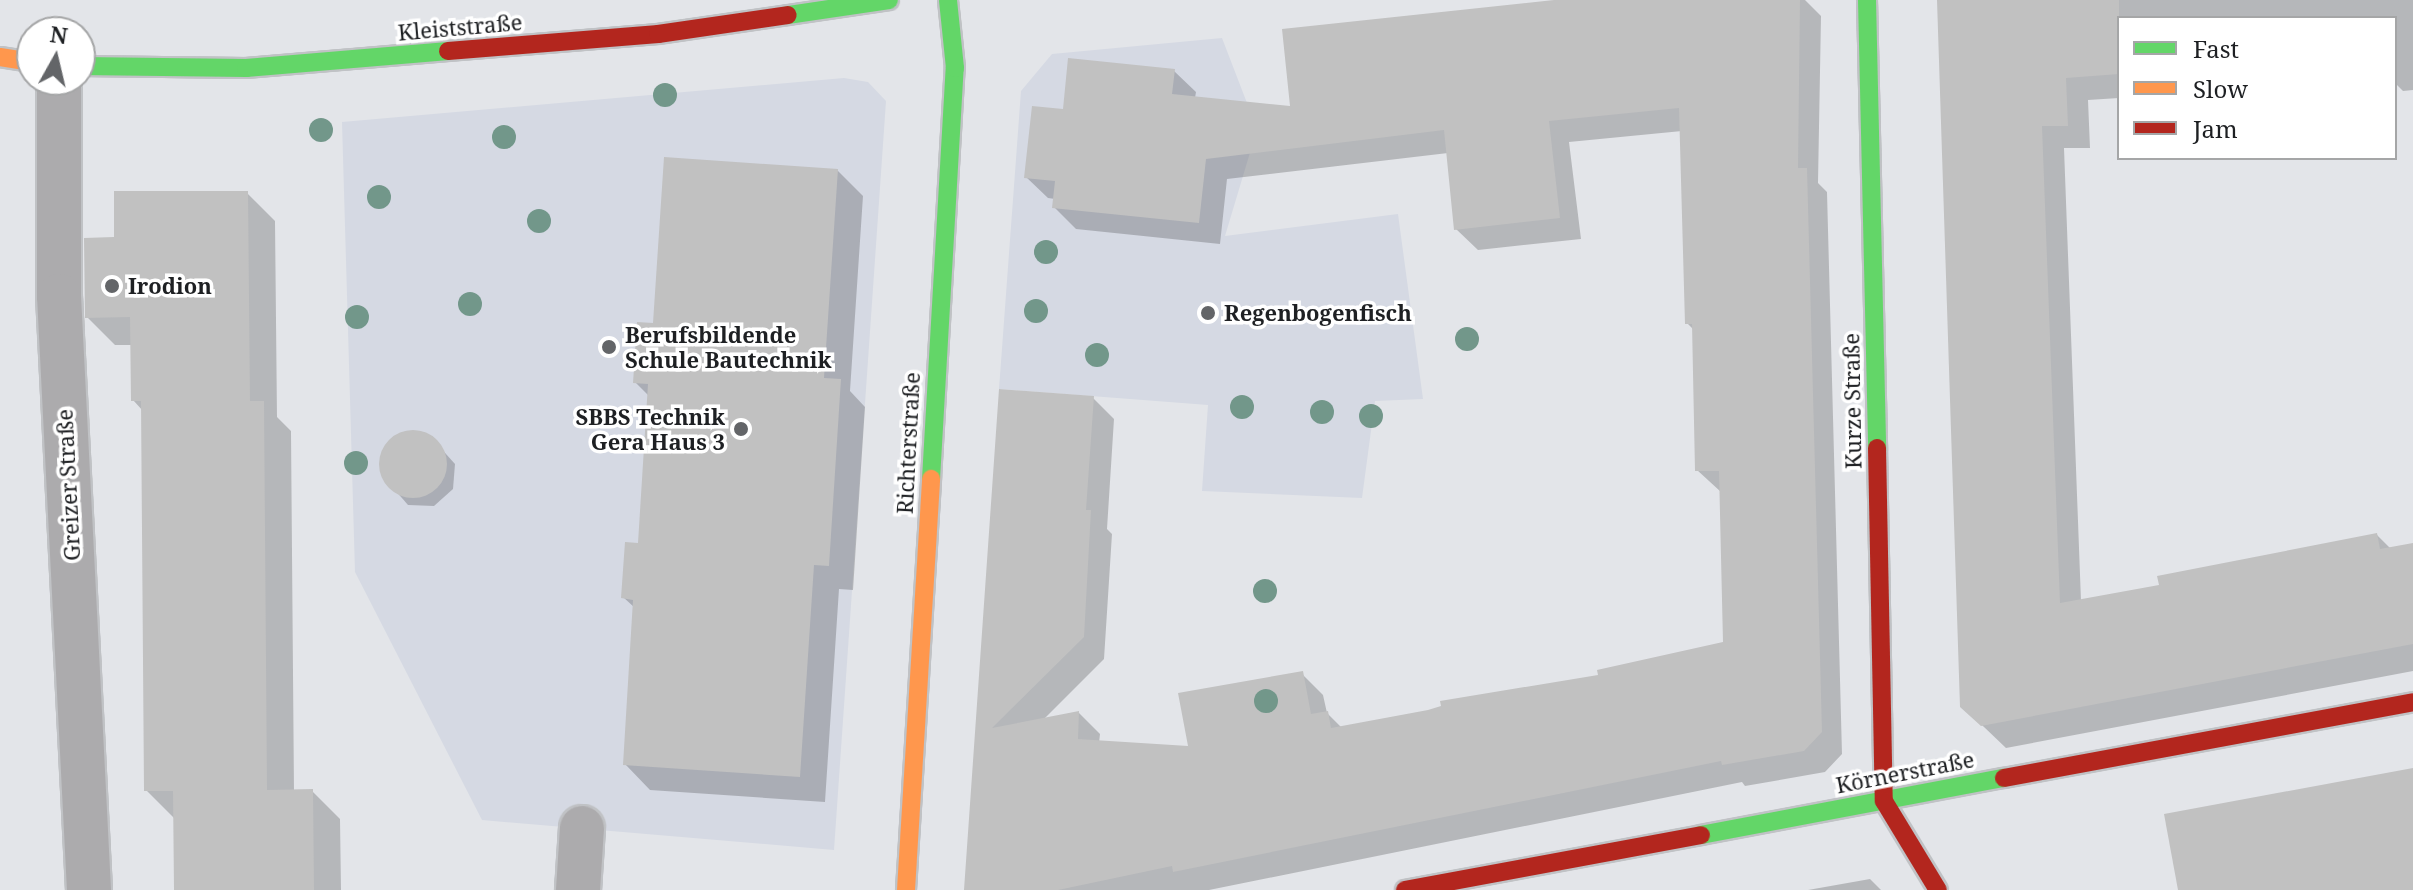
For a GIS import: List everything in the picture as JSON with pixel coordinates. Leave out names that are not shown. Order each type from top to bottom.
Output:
[{"type":"street","name":"Kleiststraße","points":[[96,66],[262,67],[658,34],[889,0]]},
{"type":"street","name":"Richterstraße","points":[[906,890],[955,68],[948,0]]},
{"type":"street","name":"Kurze Straße","points":[[1867,0],[1884,801]]},
{"type":"street","name":"Greizer Straße","points":[[59,96],[59,296],[89,890]]},
{"type":"street","name":"Körnerstraße","points":[[1405,890],[2413,702]]},
{"type":"street","points":[[1884,801],[1938,890]]},
{"type":"street","points":[[578,890],[582,828]]},
{"type":"shaded area","name":"Regenbogenfisch","points":[[1222,38],[1247,103],[1252,146],[1225,236],[1398,214],[1423,399],[1375,401],[1362,498],[1202,491],[1208,405],[999,389],[1021,91],[1052,54]]},
{"type":"shaded area","name":"Berufsbildende Schule Bautechnik","points":[[844,78],[868,82],[886,101],[834,850],[482,820],[355,572],[342,122]]},
{"type":"building","points":[[1554,0],[1800,0],[1798,168],[1807,168],[1822,732],[1804,751],[1722,765],[1721,761],[1173,872],[1172,866],[1058,890],[964,890],[999,389],[1094,396],[1086,510],[1091,510],[1084,637],[992,728],[1079,711],[1078,739],[1188,746],[1178,693],[1303,671],[1311,714],[1328,711],[1331,728],[1428,710],[1441,706],[1440,701],[1598,675],[1597,670],[1723,642],[1719,471],[1695,471],[1692,324],[1685,324],[1679,108],[1549,121],[1560,218],[1454,230],[1444,130],[1206,159],[1199,223],[1052,208],[1055,181],[1024,178],[1032,106],[1063,109],[1068,58],[1175,69],[1172,94],[1290,106],[1282,29]]},
{"type":"building","points":[[1937,0],[2119,0],[2117,74],[2066,78],[2068,126],[2042,126],[2060,603],[2159,585],[2157,576],[2377,533],[2380,549],[2413,543],[2413,644],[1981,726],[1960,707]]},
{"type":"building","name":"SBBS Technik Gera Haus 3","points":[[664,157],[838,169],[824,378],[841,379],[829,566],[814,565],[800,777],[623,765],[633,600],[621,598],[625,542],[638,543],[648,384],[633,383],[637,322],[653,323]]},
{"type":"building","points":[[114,191],[248,191],[250,401],[264,401],[267,790],[313,789],[314,890],[174,890],[173,791],[144,791],[141,401],[131,401],[130,317],[85,318],[84,238],[114,237]]},
{"type":"building","points":[[413,430],[437,440],[447,464],[437,488],[413,498],[389,488],[379,464],[389,440]]},
{"type":"building","points":[[2413,768],[2413,890],[2178,890],[2164,814]]},
{"type":"traffic: fast","points":[[788,15],[889,0]]},
{"type":"traffic: fast","points":[[931,479],[955,68],[948,0]]},
{"type":"traffic: fast","points":[[1867,0],[1877,448]]},
{"type":"traffic: fast","points":[[96,66],[246,68],[448,51]]},
{"type":"traffic: fast","points":[[1701,835],[2004,778]]},
{"type":"traffic: slow","points":[[0,57],[16,60]]},
{"type":"traffic: slow","points":[[906,890],[931,479]]},
{"type":"traffic: jam","points":[[448,51],[658,34],[788,15]]},
{"type":"traffic: jam","points":[[1877,448],[1884,801],[1938,890]]},
{"type":"traffic: jam","points":[[2004,778],[2413,702]]},
{"type":"traffic: jam","points":[[1405,890],[1701,835]]},
{"type":"place","name":"Irodion","points":[[112,286]]},
{"type":"place","name":"Regenbogenfisch","points":[[1208,313]]},
{"type":"place","name":"Berufsbildende Schule Bautechnik","points":[[609,347]]},
{"type":"place","name":"SBBS Technik Gera Haus 3","points":[[741,429]]}]
